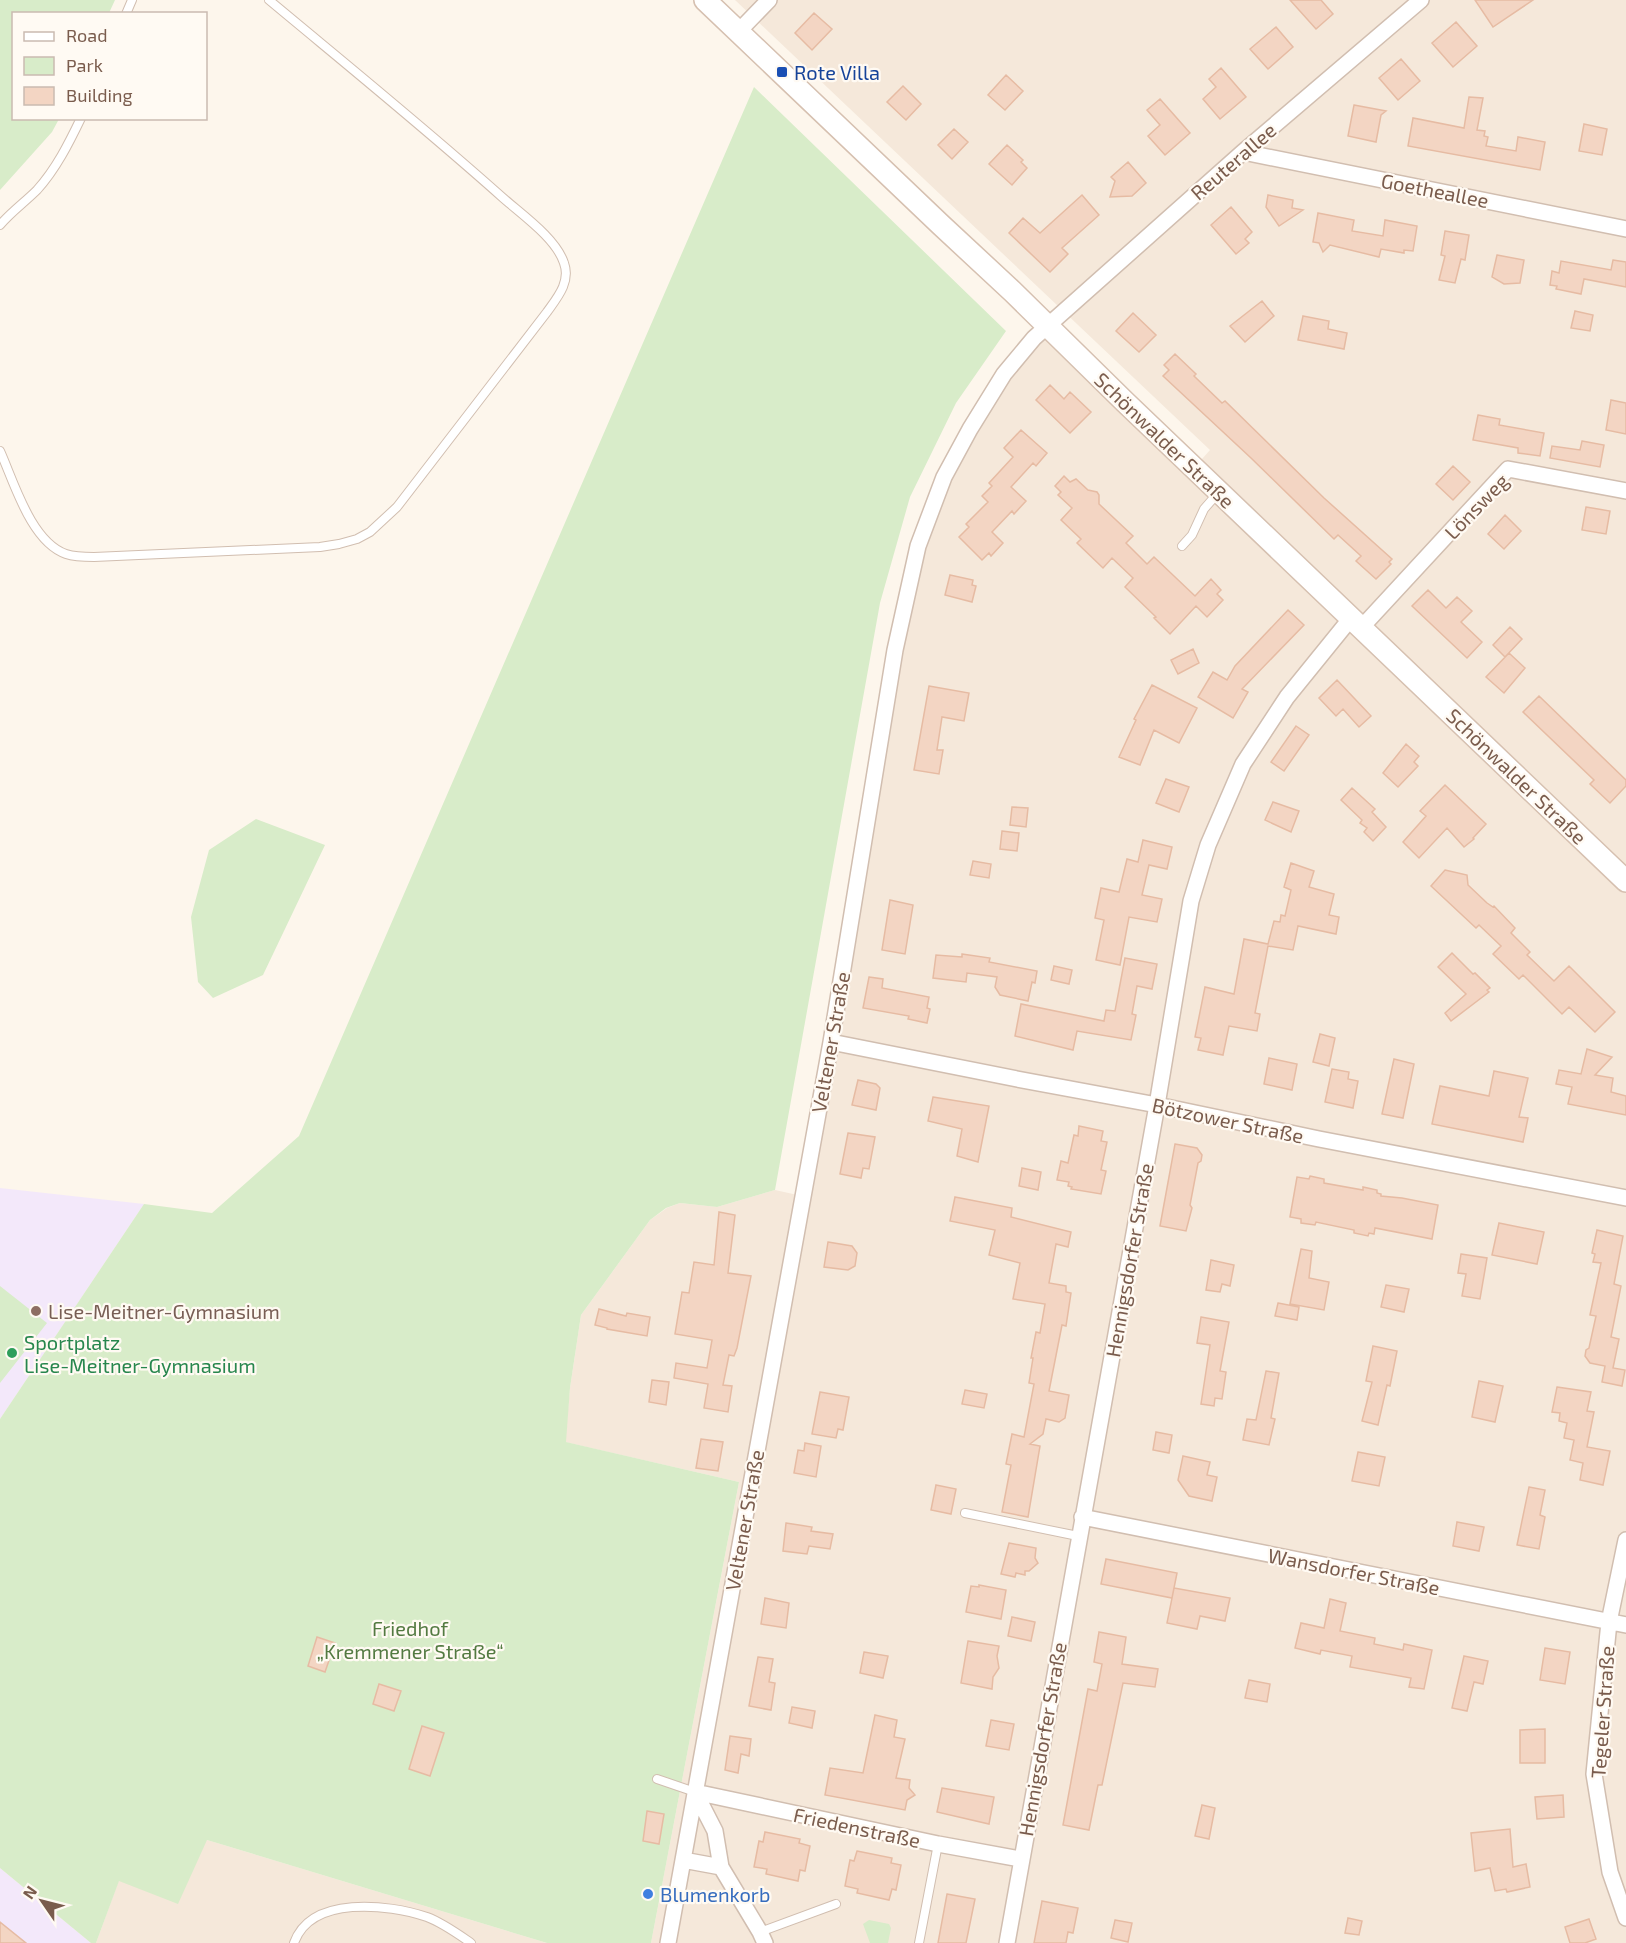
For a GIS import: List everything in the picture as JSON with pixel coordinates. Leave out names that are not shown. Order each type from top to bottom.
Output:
[{"type":"main road","name":"Schönwalder Straße","points":[[705,0],[1626,880]]},
{"type":"street","points":[[739,31],[769,0]]},
{"type":"street","name":"Reuterallee","points":[[1047,325],[1243,152],[1421,0]]},
{"type":"street","name":"Goetheallee","points":[[1243,152],[1626,229]]},
{"type":"street","name":"Veltener Straße","points":[[668,1943],[831,1042],[895,650],[918,546],[944,477],[970,429],[1004,374],[1047,325]]},
{"type":"street","name":"Lönsweg","points":[[1356,623],[1508,469],[1626,491]]},
{"type":"street","name":"Hennigsdorfer Straße","points":[[1006,1943],[1157,1105],[1191,901],[1208,844],[1243,764],[1287,697],[1356,623]]},
{"type":"street","name":"Bötzower Straße","points":[[831,1042],[1626,1198]]},
{"type":"street","name":"Wansdorfer Straße","points":[[1082,1517],[1626,1625]]},
{"type":"street","name":"Tegeler Straße","points":[[1626,1540],[1610,1622],[1594,1774],[1610,1872],[1626,1918]]},
{"type":"street","points":[[695,1792],[715,1832],[721,1867],[763,1938]]},
{"type":"street","name":"Friedenstraße","points":[[695,1792],[938,1844],[1020,1859]]},
{"type":"street","points":[[683,1860],[721,1867]]},
{"type":"lane","points":[[0,451],[33,525],[43,538],[65,554],[94,557],[296,548],[329,545],[357,539],[384,521],[397,507],[548,312],[562,290],[566,275],[565,264],[559,252],[544,234],[269,0]]},
{"type":"lane","points":[[0,225],[37,189],[52,169],[80,120]]},
{"type":"lane","points":[[1182,546],[1192,535],[1204,509],[1219,492]]},
{"type":"lane","points":[[965,1513],[1078,1536]]},
{"type":"lane","points":[[657,1779],[695,1792]]},
{"type":"lane","points":[[919,1943],[938,1844]]},
{"type":"lane","points":[[763,1938],[836,1905]]},
{"type":"lane","points":[[294,1943],[304,1924],[324,1911],[348,1908],[378,1908],[428,1918],[451,1929],[471,1943]]},
{"type":"shaded area","points":[[735,0],[1626,0],[1626,1943],[651,1943],[739,1482],[565,1442],[581,1315],[650,1220],[667,1208],[680,1203],[717,1207],[775,1190],[802,1196],[918,546],[970,429],[1047,325],[1194,468],[1210,450]]},
{"type":"shaded area","name":"Lise-Meitner-Gymnasium","points":[[0,1188],[144,1204],[0,1419]]},
{"type":"shaded area","points":[[207,1840],[547,1943],[96,1943],[119,1880]]},
{"type":"shaded area","points":[[0,1868],[91,1943],[0,1943]]},
{"type":"green space","points":[[0,0],[115,0],[109,12],[12,12],[12,120],[58,120],[52,132],[0,190]]},
{"type":"green space","name":"Friedhof „Kremmener Straße“","points":[[754,87],[1006,331],[956,403],[910,497],[880,603],[775,1190],[717,1207],[680,1203],[666,1208],[650,1220],[581,1315],[570,1388],[566,1442],[739,1482],[651,1943],[547,1943],[207,1840],[178,1904],[119,1881],[96,1943],[91,1943],[0,1868],[0,1419],[144,1204],[212,1213],[299,1136]]},
{"type":"green space","points":[[256,819],[325,845],[263,975],[213,998],[198,982],[191,917],[209,850]]},
{"type":"green space","name":"Sportplatz Lise-Meitner-Gymnasium","points":[[0,1286],[47,1323],[0,1383]]},
{"type":"green space","points":[[869,1920],[889,1924],[891,1928],[888,1943],[870,1943],[863,1924]]},
{"type":"building","points":[[1290,0],[1321,0],[1333,14],[1316,29]]},
{"type":"building","points":[[1475,0],[1533,0],[1493,27]]},
{"type":"building","points":[[814,13],[832,29],[812,50],[795,33]]},
{"type":"building","points":[[1456,22],[1477,46],[1453,67],[1432,43]]},
{"type":"building","points":[[1276,27],[1293,47],[1268,69],[1250,49]]},
{"type":"building","points":[[1401,59],[1420,81],[1398,100],[1379,78]]},
{"type":"building","points":[[1221,68],[1246,97],[1220,119],[1203,99],[1216,87],[1209,79]]},
{"type":"building","points":[[1006,75],[1023,91],[1005,110],[988,95]]},
{"type":"building","points":[[903,86],[921,104],[906,120],[887,102]]},
{"type":"building","points":[[1469,97],[1483,98],[1477,130],[1485,131],[1484,136],[1488,137],[1486,146],[1516,151],[1518,137],[1545,142],[1540,170],[1408,146],[1413,118],[1464,128]]},
{"type":"building","points":[[1160,99],[1190,133],[1165,155],[1148,136],[1160,125],[1147,110]]},
{"type":"building","points":[[1354,105],[1386,111],[1381,115],[1376,142],[1348,136]]},
{"type":"building","points":[[1584,124],[1607,129],[1602,155],[1579,151]]},
{"type":"building","points":[[954,129],[968,142],[952,159],[938,145]]},
{"type":"building","points":[[1007,145],[1023,160],[1021,162],[1027,168],[1012,185],[989,164]]},
{"type":"building","points":[[1128,162],[1146,183],[1132,196],[1110,197],[1115,181],[1111,177]]},
{"type":"building","points":[[1082,195],[1099,215],[1062,248],[1068,254],[1050,272],[1009,233],[1023,218],[1040,233]]},
{"type":"building","points":[[1268,195],[1293,200],[1292,208],[1303,210],[1279,226],[1266,207]]},
{"type":"building","points":[[1231,207],[1252,232],[1245,239],[1249,243],[1236,254],[1211,225]]},
{"type":"building","points":[[1318,213],[1354,220],[1352,231],[1383,236],[1385,220],[1417,226],[1413,251],[1404,250],[1404,253],[1381,249],[1379,257],[1330,245],[1323,252],[1319,243],[1313,242]]},
{"type":"building","points":[[1445,231],[1469,235],[1465,260],[1461,259],[1455,283],[1439,280],[1445,256],[1441,255]]},
{"type":"building","points":[[1497,255],[1524,260],[1520,283],[1504,284],[1492,277]]},
{"type":"building","points":[[1613,260],[1626,262],[1626,287],[1584,279],[1581,294],[1556,289],[1557,286],[1550,285],[1552,271],[1559,273],[1561,261],[1611,270]]},
{"type":"building","points":[[1262,301],[1274,316],[1245,342],[1230,326]]},
{"type":"building","points":[[1575,311],[1593,315],[1590,331],[1571,328]]},
{"type":"building","points":[[1133,313],[1156,335],[1139,352],[1116,331]]},
{"type":"building","points":[[1303,316],[1329,321],[1328,329],[1347,333],[1344,349],[1298,340]]},
{"type":"building","points":[[1175,354],[1222,403],[1225,401],[1324,498],[1392,559],[1389,562],[1391,564],[1376,579],[1356,561],[1361,556],[1338,535],[1334,539],[1163,376],[1169,370],[1164,365]]},
{"type":"building","points":[[1050,385],[1064,399],[1070,392],[1091,412],[1070,433],[1036,400]]},
{"type":"building","points":[[1611,400],[1626,403],[1626,434],[1606,430]]},
{"type":"building","points":[[1478,415],[1500,419],[1499,425],[1544,433],[1540,456],[1518,453],[1518,448],[1473,440]]},
{"type":"building","points":[[1021,430],[1047,453],[1036,466],[1033,463],[1011,487],[1026,501],[1014,514],[1012,511],[992,532],[1003,543],[991,556],[989,553],[982,560],[959,537],[969,527],[966,524],[988,502],[982,496],[992,486],[989,483],[1013,457],[1004,448]]},
{"type":"building","points":[[1582,441],[1604,445],[1600,467],[1550,458],[1552,446],[1580,450]]},
{"type":"building","points":[[1453,466],[1470,482],[1453,500],[1436,484]]},
{"type":"building","points":[[1064,476],[1070,482],[1076,479],[1088,490],[1097,492],[1099,504],[1133,536],[1126,543],[1147,564],[1154,557],[1195,596],[1211,579],[1221,590],[1217,594],[1223,600],[1207,617],[1196,606],[1170,634],[1125,587],[1133,578],[1112,558],[1103,568],[1077,543],[1081,539],[1061,520],[1072,508],[1058,495],[1061,492],[1055,486]]},
{"type":"building","points":[[1586,507],[1610,511],[1606,534],[1582,530]]},
{"type":"building","points":[[1505,515],[1521,531],[1504,549],[1488,534]]},
{"type":"building","points":[[950,575],[973,580],[972,585],[976,586],[972,602],[945,595]]},
{"type":"building","points":[[1428,590],[1446,608],[1457,597],[1472,611],[1461,622],[1482,642],[1467,658],[1412,606]]},
{"type":"building","points":[[1288,610],[1304,625],[1242,689],[1248,692],[1233,718],[1198,697],[1213,672],[1227,680],[1235,666]]},
{"type":"building","points":[[1510,627],[1522,639],[1505,657],[1493,645]]},
{"type":"building","points":[[1193,649],[1199,663],[1178,674],[1171,660]]},
{"type":"building","points":[[1509,653],[1525,668],[1504,693],[1486,677]]},
{"type":"building","points":[[1337,680],[1371,716],[1359,727],[1343,709],[1336,716],[1319,698]]},
{"type":"building","points":[[1152,685],[1197,708],[1179,743],[1154,730],[1140,765],[1119,757],[1136,720],[1134,719]]},
{"type":"building","points":[[929,686],[969,693],[964,721],[942,717],[937,750],[943,750],[939,774],[914,770]]},
{"type":"building","points":[[1539,696],[1626,780],[1626,786],[1610,803],[1590,784],[1594,780],[1523,712]]},
{"type":"building","points":[[1296,726],[1309,735],[1284,771],[1271,762]]},
{"type":"building","points":[[1406,744],[1419,756],[1414,762],[1418,766],[1398,787],[1383,773]]},
{"type":"building","points":[[1166,779],[1189,787],[1179,812],[1156,803]]},
{"type":"building","points":[[1445,785],[1486,824],[1464,847],[1447,828],[1419,858],[1403,842],[1426,816],[1420,811]]},
{"type":"building","points":[[1352,788],[1375,809],[1372,812],[1386,827],[1373,841],[1364,832],[1367,828],[1360,823],[1362,820],[1341,800]]},
{"type":"building","points":[[1273,802],[1299,811],[1291,832],[1265,820]]},
{"type":"building","points":[[1012,807],[1028,808],[1026,827],[1010,825]]},
{"type":"building","points":[[1002,831],[1019,833],[1017,851],[1000,849]]},
{"type":"building","points":[[1143,840],[1172,847],[1167,869],[1149,865],[1142,895],[1162,899],[1157,922],[1129,917],[1120,965],[1096,960],[1104,920],[1095,918],[1101,888],[1119,892],[1127,859],[1138,862]]},
{"type":"building","points":[[973,861],[991,864],[989,878],[970,875]]},
{"type":"building","points":[[1291,863],[1314,871],[1309,887],[1334,894],[1329,915],[1339,917],[1336,934],[1298,926],[1293,950],[1268,946],[1255,1013],[1260,1014],[1257,1031],[1229,1026],[1223,1055],[1198,1050],[1201,1038],[1195,1037],[1205,987],[1234,994],[1244,939],[1268,944],[1274,921],[1280,922],[1281,915],[1285,916],[1291,890],[1284,887]]},
{"type":"building","points":[[1445,870],[1467,875],[1468,885],[1487,903],[1494,906],[1515,928],[1511,933],[1530,952],[1527,955],[1554,981],[1569,966],[1615,1012],[1595,1032],[1569,1007],[1562,1014],[1523,975],[1519,979],[1493,954],[1501,946],[1479,925],[1476,928],[1431,886]]},
{"type":"building","points":[[890,900],[913,905],[905,954],[882,950]]},
{"type":"building","points":[[1452,953],[1490,988],[1487,990],[1489,992],[1451,1021],[1445,1013],[1466,994],[1438,967]]},
{"type":"building","points":[[962,954],[990,958],[989,962],[1037,971],[1028,1001],[1000,995],[995,987],[997,977],[967,973],[966,982],[933,978],[936,955],[962,957]]},
{"type":"building","points":[[1125,958],[1157,964],[1152,989],[1137,986],[1132,1014],[1136,1015],[1131,1040],[1077,1031],[1073,1050],[1015,1036],[1021,1004],[1104,1021],[1106,1010],[1115,1011]]},
{"type":"building","points":[[1054,966],[1072,970],[1069,984],[1051,980]]},
{"type":"building","points":[[869,977],[883,979],[882,988],[929,997],[927,1008],[930,1009],[927,1023],[908,1019],[909,1016],[863,1008]]},
{"type":"building","points":[[1320,1034],[1335,1038],[1329,1066],[1313,1062]]},
{"type":"building","points":[[1587,1049],[1612,1057],[1595,1075],[1613,1078],[1611,1092],[1626,1096],[1626,1115],[1568,1104],[1572,1087],[1556,1084],[1559,1070],[1581,1074]]},
{"type":"building","points":[[1269,1058],[1297,1064],[1292,1090],[1264,1084]]},
{"type":"building","points":[[1394,1059],[1414,1064],[1403,1118],[1382,1114]]},
{"type":"building","points":[[1332,1069],[1349,1072],[1348,1079],[1358,1081],[1353,1108],[1325,1102]]},
{"type":"building","points":[[1494,1071],[1528,1078],[1519,1117],[1528,1118],[1523,1142],[1432,1124],[1440,1086],[1489,1096]]},
{"type":"building","points":[[858,1080],[876,1084],[880,1088],[876,1110],[852,1105]]},
{"type":"building","points":[[933,1097],[989,1106],[978,1162],[957,1156],[962,1129],[928,1121]]},
{"type":"building","points":[[1079,1126],[1103,1131],[1101,1141],[1107,1142],[1101,1170],[1106,1171],[1101,1194],[1071,1189],[1072,1187],[1068,1186],[1069,1182],[1057,1180],[1061,1161],[1068,1163],[1074,1135],[1078,1136]]},
{"type":"building","points":[[848,1133],[875,1137],[869,1169],[863,1168],[861,1178],[840,1174]]},
{"type":"building","points":[[1175,1144],[1197,1148],[1202,1155],[1198,1163],[1190,1205],[1192,1208],[1186,1231],[1160,1226]]},
{"type":"building","points":[[1022,1168],[1041,1172],[1038,1190],[1019,1186]]},
{"type":"building","points":[[1310,1176],[1324,1179],[1324,1183],[1363,1190],[1363,1187],[1377,1190],[1381,1196],[1438,1205],[1432,1239],[1375,1228],[1374,1234],[1369,1233],[1368,1236],[1354,1233],[1354,1230],[1316,1222],[1315,1225],[1301,1223],[1301,1219],[1290,1217],[1297,1177],[1309,1179]]},
{"type":"building","points":[[955,1197],[1012,1208],[1011,1217],[1071,1232],[1068,1247],[1056,1244],[1049,1283],[1066,1286],[1066,1292],[1071,1293],[1066,1326],[1062,1325],[1049,1391],[1069,1395],[1065,1418],[1059,1422],[1046,1419],[1043,1434],[1030,1444],[1040,1446],[1028,1517],[1002,1512],[1011,1465],[1006,1464],[1012,1434],[1024,1437],[1034,1384],[1029,1383],[1033,1358],[1031,1358],[1036,1332],[1040,1333],[1045,1304],[1013,1299],[1020,1263],[989,1255],[995,1230],[950,1221]]},
{"type":"building","points":[[719,1212],[735,1215],[728,1273],[751,1276],[737,1348],[734,1356],[729,1355],[723,1385],[732,1386],[728,1412],[704,1408],[708,1384],[674,1378],[676,1363],[707,1368],[712,1340],[675,1334],[682,1292],[689,1293],[694,1262],[714,1265]]},
{"type":"building","points":[[1499,1223],[1544,1232],[1537,1264],[1492,1255]]},
{"type":"building","points":[[1597,1230],[1623,1236],[1614,1284],[1621,1286],[1611,1337],[1619,1339],[1613,1368],[1625,1370],[1622,1386],[1602,1382],[1605,1366],[1590,1363],[1585,1356],[1596,1316],[1590,1315],[1601,1263],[1593,1262],[1595,1254],[1592,1253]]},
{"type":"building","points":[[828,1242],[852,1246],[857,1253],[855,1266],[848,1270],[824,1267]]},
{"type":"building","points":[[1301,1249],[1312,1251],[1309,1278],[1329,1282],[1324,1310],[1290,1304]]},
{"type":"building","points":[[1461,1254],[1487,1258],[1480,1299],[1462,1296],[1466,1274],[1458,1273]]},
{"type":"building","points":[[1211,1260],[1234,1265],[1230,1286],[1222,1284],[1220,1292],[1206,1290]]},
{"type":"building","points":[[1386,1285],[1409,1289],[1404,1312],[1381,1307]]},
{"type":"building","points":[[1278,1303],[1299,1307],[1297,1320],[1275,1316]]},
{"type":"building","points":[[599,1309],[626,1316],[627,1313],[650,1317],[647,1336],[595,1325]]},
{"type":"building","points":[[1201,1317],[1229,1322],[1220,1371],[1226,1372],[1222,1399],[1215,1398],[1214,1406],[1201,1404],[1210,1345],[1197,1343]]},
{"type":"building","points":[[1373,1346],[1397,1351],[1390,1386],[1387,1385],[1378,1425],[1362,1421],[1372,1382],[1366,1381]]},
{"type":"building","points":[[1266,1371],[1279,1373],[1271,1418],[1275,1419],[1269,1445],[1243,1440],[1247,1419],[1256,1420]]},
{"type":"building","points":[[652,1380],[669,1382],[666,1405],[649,1402]]},
{"type":"building","points":[[1479,1381],[1503,1386],[1495,1422],[1472,1417]]},
{"type":"building","points":[[1557,1387],[1591,1392],[1587,1411],[1594,1412],[1587,1447],[1610,1451],[1603,1485],[1580,1480],[1583,1463],[1570,1460],[1574,1440],[1564,1438],[1567,1423],[1559,1421],[1560,1413],[1552,1412]]},
{"type":"building","points":[[965,1390],[987,1394],[984,1408],[962,1404]]},
{"type":"building","points":[[820,1392],[849,1397],[843,1430],[838,1429],[836,1438],[812,1434]]},
{"type":"building","points":[[1156,1432],[1172,1435],[1169,1453],[1153,1450]]},
{"type":"building","points":[[701,1439],[723,1442],[718,1471],[696,1468]]},
{"type":"building","points":[[805,1443],[821,1446],[816,1477],[794,1473],[798,1450],[804,1451]]},
{"type":"building","points":[[1358,1452],[1385,1457],[1379,1486],[1352,1481]]},
{"type":"building","points":[[1183,1456],[1210,1462],[1207,1475],[1217,1477],[1212,1501],[1189,1496],[1178,1480]]},
{"type":"building","points":[[936,1485],[956,1489],[951,1514],[931,1510]]},
{"type":"building","points":[[1529,1487],[1545,1490],[1540,1515],[1545,1517],[1539,1549],[1517,1545]]},
{"type":"building","points":[[1457,1522],[1484,1527],[1479,1551],[1453,1546]]},
{"type":"building","points":[[786,1523],[812,1527],[811,1531],[833,1534],[830,1549],[809,1546],[807,1554],[783,1551]]},
{"type":"building","points":[[1009,1543],[1036,1548],[1035,1558],[1038,1563],[1029,1571],[1025,1571],[1025,1575],[1016,1573],[1015,1577],[1001,1574]]},
{"type":"building","points":[[1106,1559],[1177,1573],[1172,1598],[1101,1584]]},
{"type":"building","points":[[979,1585],[1006,1590],[1001,1619],[966,1612],[971,1586],[979,1587]]},
{"type":"building","points":[[1174,1588],[1230,1598],[1225,1621],[1200,1616],[1197,1629],[1167,1623]]},
{"type":"building","points":[[765,1598],[789,1603],[786,1628],[761,1624]]},
{"type":"building","points":[[1330,1599],[1346,1603],[1340,1631],[1375,1638],[1374,1644],[1403,1650],[1404,1644],[1432,1650],[1424,1689],[1409,1687],[1411,1678],[1350,1667],[1352,1656],[1321,1650],[1320,1654],[1295,1648],[1301,1623],[1324,1628]]},
{"type":"building","points":[[1012,1617],[1035,1622],[1031,1641],[1008,1636]]},
{"type":"building","points":[[1099,1632],[1126,1637],[1122,1664],[1158,1669],[1155,1687],[1123,1683],[1102,1785],[1098,1785],[1089,1830],[1063,1825],[1088,1689],[1097,1691],[1102,1664],[1094,1662]]},
{"type":"building","points":[[317,1637],[335,1643],[325,1672],[308,1666]]},
{"type":"building","points":[[968,1641],[999,1646],[997,1656],[999,1668],[993,1677],[992,1689],[961,1683]]},
{"type":"building","points":[[1545,1648],[1570,1652],[1565,1684],[1540,1680]]},
{"type":"building","points":[[864,1652],[888,1656],[883,1678],[860,1673]]},
{"type":"building","points":[[1464,1656],[1488,1661],[1483,1684],[1474,1682],[1467,1711],[1452,1708]]},
{"type":"building","points":[[758,1657],[773,1659],[769,1682],[775,1683],[771,1710],[749,1706]]},
{"type":"building","points":[[1249,1680],[1270,1684],[1267,1702],[1245,1698]]},
{"type":"building","points":[[379,1684],[401,1691],[394,1711],[373,1704]]},
{"type":"building","points":[[792,1707],[815,1711],[812,1728],[789,1723]]},
{"type":"building","points":[[875,1715],[897,1720],[894,1737],[905,1739],[896,1778],[910,1780],[909,1788],[915,1795],[907,1800],[905,1810],[825,1795],[830,1768],[863,1773]]},
{"type":"building","points":[[991,1720],[1014,1724],[1009,1750],[986,1746]]},
{"type":"building","points":[[422,1726],[444,1733],[430,1776],[409,1769]]},
{"type":"building","points":[[1545,1729],[1545,1763],[1520,1763],[1520,1730]]},
{"type":"building","points":[[730,1736],[751,1739],[749,1756],[741,1754],[738,1773],[725,1770]]},
{"type":"building","points":[[942,1788],[994,1797],[989,1824],[937,1812]]},
{"type":"building","points":[[1563,1795],[1564,1817],[1537,1819],[1535,1797]]},
{"type":"building","points":[[1202,1805],[1215,1808],[1209,1839],[1195,1836]]},
{"type":"building","points":[[647,1811],[664,1814],[659,1844],[643,1841]]},
{"type":"building","points":[[1510,1829],[1513,1867],[1526,1864],[1530,1887],[1507,1892],[1506,1889],[1495,1891],[1490,1868],[1475,1871],[1471,1833]]},
{"type":"building","points":[[765,1832],[800,1839],[799,1843],[810,1846],[805,1871],[800,1870],[798,1881],[766,1874],[767,1869],[754,1867],[759,1841],[763,1842]]},
{"type":"building","points":[[857,1851],[892,1858],[891,1863],[901,1865],[896,1890],[892,1889],[889,1900],[857,1893],[858,1889],[845,1886],[850,1860],[854,1861]]},
{"type":"building","points":[[947,1894],[975,1899],[966,1943],[938,1943]]},
{"type":"building","points":[[1042,1901],[1078,1908],[1073,1933],[1068,1932],[1066,1943],[1034,1943]]},
{"type":"building","points":[[1348,1918],[1362,1921],[1359,1935],[1345,1933]]},
{"type":"building","points":[[1589,1919],[1596,1939],[1585,1943],[1570,1943],[1565,1927]]},
{"type":"building","points":[[1115,1920],[1132,1923],[1128,1942],[1111,1938]]},
{"type":"building","points":[[0,1922],[26,1943],[0,1943]]},
{"type":"place","name":"Rote Villa","points":[[782,72]]},
{"type":"place","name":"Lise-Meitner-Gymnasium","points":[[36,1311]]},
{"type":"place","name":"Sportplatz Lise-Meitner-Gymnasium","points":[[12,1353]]},
{"type":"place","name":"Blumenkorb","points":[[648,1894]]}]
